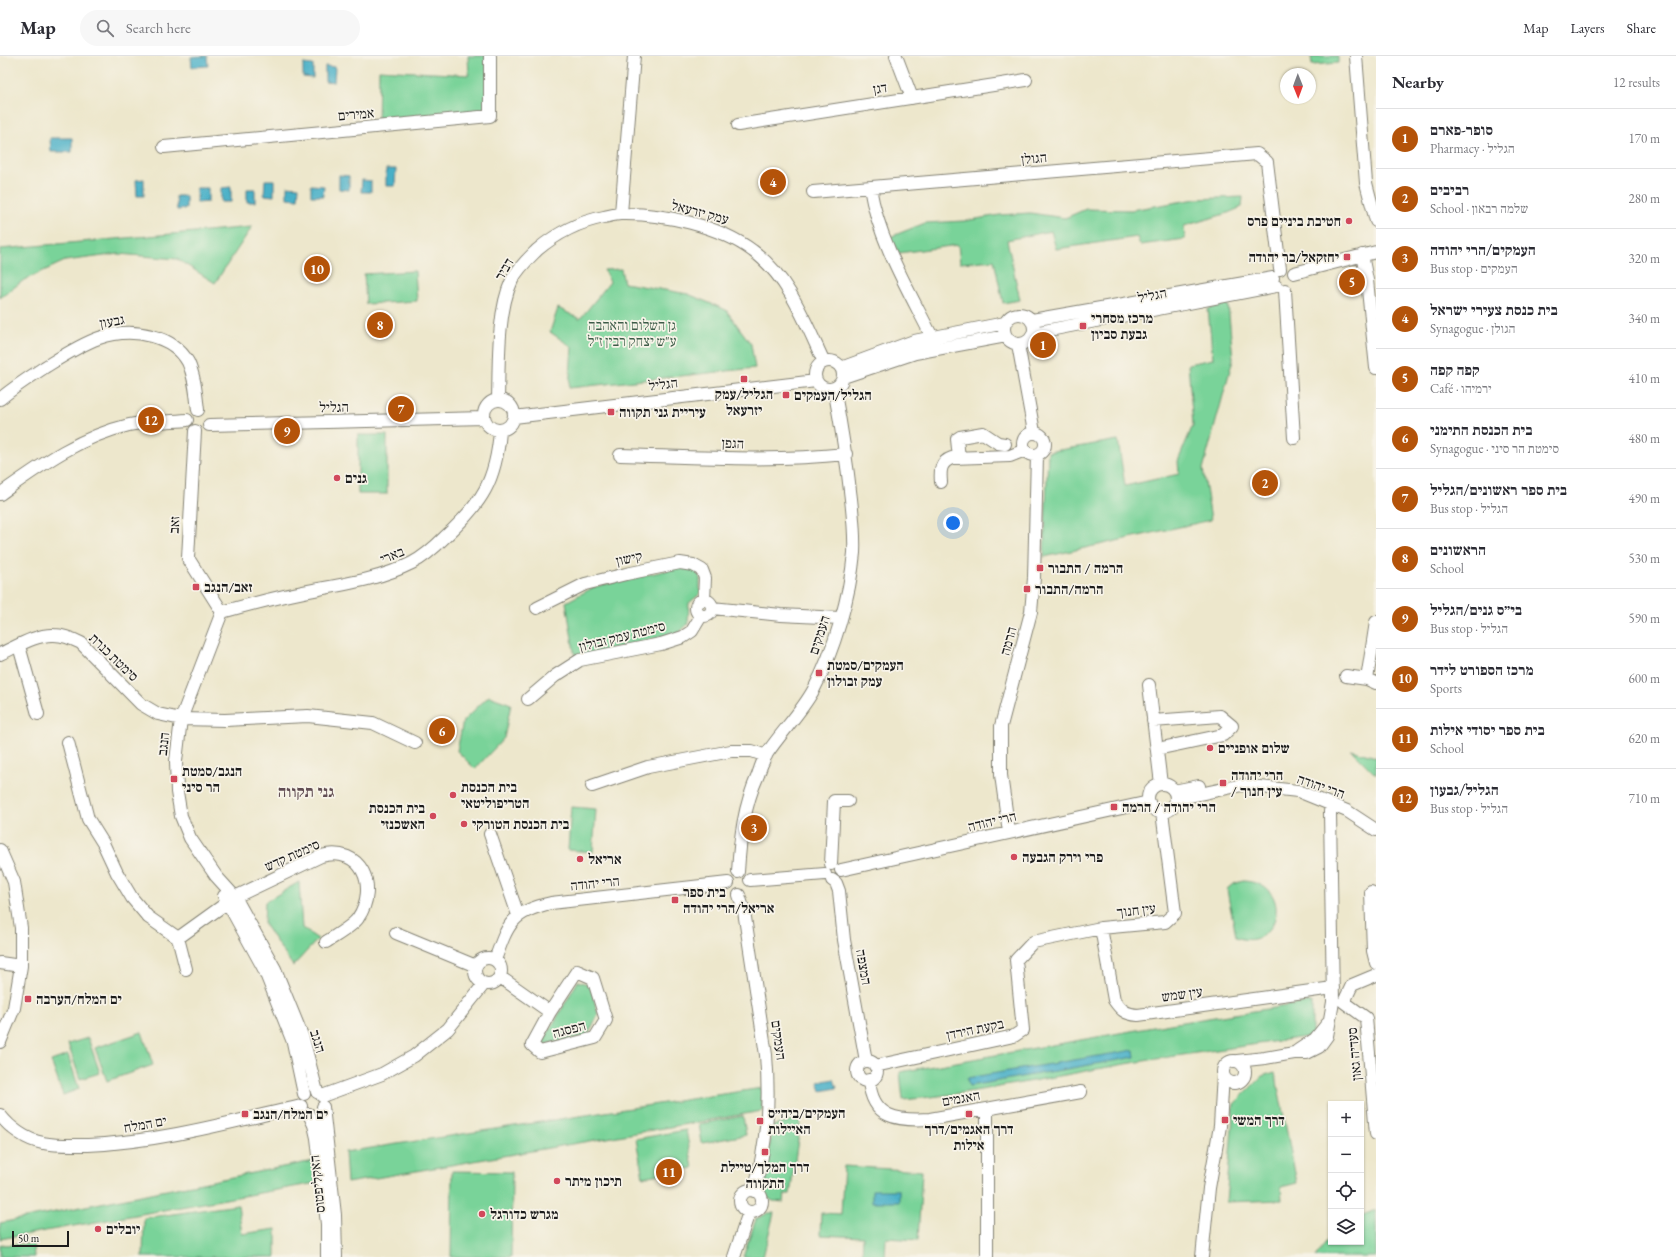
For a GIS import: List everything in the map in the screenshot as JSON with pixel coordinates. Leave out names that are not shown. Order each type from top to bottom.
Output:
[{"type":"street","name":"אמירים","points":[[164,147],[490,116],[490,56]]},
{"type":"street","points":[[621,214],[634,56]]},
{"type":"street","points":[[896,56],[912,98]]},
{"type":"street","points":[[1356,56],[1366,183],[1376,221]]},
{"type":"street","name":"דגן","points":[[738,125],[1026,80]]},
{"type":"street","name":"הגולן","points":[[813,192],[1257,154],[1267,162],[1279,281]]},
{"type":"street","points":[[870,188],[874,210],[884,239],[932,337]]},
{"type":"street","name":"עמק יזרעאל","points":[[621,214],[668,218],[700,226],[730,235],[754,251],[774,271],[792,298],[824,362]]},
{"type":"street","name":"דביר","points":[[498,400],[505,299],[513,279],[525,262],[559,232],[587,220],[621,214]]},
{"type":"street","points":[[1295,277],[1363,259],[1376,252]]},
{"type":"street","points":[[1363,259],[1376,259]]},
{"type":"street","points":[[1363,259],[1376,368]]},
{"type":"street","points":[[1294,438],[1279,281],[1286,268],[1295,277]]},
{"type":"street","points":[[1279,281],[1292,287],[1295,277]]},
{"type":"street","name":"הגליל","points":[[1032,320],[1279,281]]},
{"type":"street","name":"הגליל","points":[[1034,333],[1279,281]]},
{"type":"street","points":[[842,373],[833,362],[824,362],[817,368],[815,377],[824,389],[834,388],[838,386],[842,373],[914,341],[1005,322],[1011,316],[1018,313],[1029,316],[1032,320],[1035,328],[1031,339],[1018,344],[1009,340],[1006,336],[1004,328],[1005,322]]},
{"type":"street","name":"גבעון","points":[[0,399],[12,389],[64,355],[90,341],[111,334],[129,331],[164,339],[176,348],[188,362],[194,379],[198,410]]},
{"type":"street","points":[[842,373],[915,353],[1006,336]]},
{"type":"street","points":[[1018,344],[1034,432]]},
{"type":"street","name":"הגליל","points":[[514,413],[815,377]]},
{"type":"street","name":"העמקים","points":[[738,872],[743,818],[751,790],[766,756],[813,690],[829,655],[851,573],[854,552],[854,528],[846,454],[834,388]]},
{"type":"street","points":[[498,400],[507,402],[514,413],[510,426],[500,430],[491,428],[487,425],[484,415],[488,404],[498,400]]},
{"type":"street","points":[[198,410],[204,411],[209,421],[202,431],[195,431],[190,428],[187,420],[191,412],[198,410]]},
{"type":"street","name":"הגליל","points":[[209,421],[484,415]]},
{"type":"street","points":[[0,494],[52,457],[92,436],[130,425],[187,420]]},
{"type":"street","name":"בארי","points":[[222,612],[264,601],[382,575],[413,563],[433,549],[465,519],[484,493],[496,463],[500,430]]},
{"type":"street","name":"זאב","points":[[195,431],[188,558],[222,612]]},
{"type":"street","points":[[1034,432],[1042,435],[1046,442],[1044,450],[1037,455],[1031,455],[1023,447],[1024,438],[1034,432]]},
{"type":"street","points":[[959,458],[957,439],[960,437],[983,434],[998,443],[1005,444]]},
{"type":"street","points":[[942,482],[942,464],[946,460],[1010,456],[1025,450]]},
{"type":"street","name":"הגפן","points":[[620,455],[805,459],[846,454]]},
{"type":"street","name":"הרמה","points":[[1009,832],[1001,776],[1001,726],[1031,612],[1034,578],[1037,455]]},
{"type":"street","name":"קישון","points":[[537,608],[585,584],[680,563],[693,565],[702,570],[705,578],[708,604]]},
{"type":"street","points":[[708,604],[781,615],[840,618]]},
{"type":"street","name":"סימטת עמק זבולון","points":[[528,699],[555,676],[580,660],[661,644],[683,637],[692,631],[701,616],[708,615],[708,604]]},
{"type":"street","name":"הנגב","points":[[222,612],[181,719],[176,761],[177,792],[182,816],[190,838],[276,969],[303,1038],[321,1098]]},
{"type":"street","points":[[1346,676],[1371,681],[1376,622]]},
{"type":"street","name":"סימטת כנרת","points":[[0,654],[39,637],[54,635],[68,637],[81,643],[141,704],[158,714],[181,719],[225,720],[308,716],[373,723],[414,743]]},
{"type":"street","points":[[19,646],[38,714]]},
{"type":"street","points":[[1149,685],[1161,784]]},
{"type":"street","points":[[1154,721],[1220,716],[1232,726],[1222,735],[1157,749]]},
{"type":"street","points":[[68,742],[88,819],[103,843],[117,873],[132,898],[148,917],[178,938],[186,969]]},
{"type":"street","points":[[592,786],[648,768],[731,751],[752,751],[766,756]]},
{"type":"street","name":"הרי יהודה","points":[[1175,795],[1242,778],[1300,784],[1336,798],[1347,811]]},
{"type":"street","points":[[1161,784],[1167,784],[1175,795],[1171,809],[1162,812],[1154,808],[1149,802],[1149,794],[1151,790],[1154,786],[1161,784]]},
{"type":"street","name":"הרי יהודה","points":[[1175,795],[1242,785],[1298,791],[1347,811]]},
{"type":"street","points":[[832,872],[834,801],[848,801]]},
{"type":"street","name":"הרי יהודה","points":[[750,880],[832,872],[1149,802]]},
{"type":"street","points":[[1202,1257],[1209,1188],[1220,1126],[1224,1066],[1227,1063],[1237,1061],[1294,1053],[1315,1039],[1331,1020],[1333,988],[1331,804]]},
{"type":"street","points":[[1347,811],[1376,830]]},
{"type":"street","name":"עין חנוך","points":[[1024,951],[1033,942],[1101,928],[1165,922],[1175,913],[1162,812]]},
{"type":"street","points":[[490,834],[518,916]]},
{"type":"street","points":[[0,850],[14,882],[21,928],[21,966],[14,1008],[0,1042]]},
{"type":"street","name":"סימטת קדש","points":[[178,938],[231,900],[322,856],[329,854],[342,854],[352,859],[360,866],[365,876],[368,893],[366,903],[357,920],[326,942]]},
{"type":"street","points":[[738,872],[746,874],[750,880],[749,890],[739,895],[732,892],[729,888],[728,883],[732,875],[738,872]]},
{"type":"street","name":"המצפה","points":[[832,872],[839,891],[844,940],[870,1063]]},
{"type":"street","name":"הרי יהודה","points":[[495,960],[507,927],[518,916],[534,907],[551,903],[728,883]]},
{"type":"street","points":[[1371,892],[1372,951],[1376,962]]},
{"type":"street","name":"העמקים","points":[[734,1257],[749,1212],[742,1207],[741,1198],[745,1192],[754,1190],[762,1161],[768,1123],[768,1076],[766,1055],[744,910],[739,895]]},
{"type":"street","name":"הנגב","points":[[231,900],[264,969],[293,1042],[304,1094]]},
{"type":"street","name":"עין שמש","points":[[1101,928],[1114,1000],[1120,1010],[1128,1014],[1138,1015],[1333,988]]},
{"type":"street","points":[[396,933],[476,966]]},
{"type":"street","name":"בקעת הירדן","points":[[870,1063],[1014,1036],[1023,1030],[1016,960],[1024,951]]},
{"type":"street","points":[[486,958],[495,960],[501,969],[500,977],[493,983],[484,984],[477,979],[475,974],[476,966],[482,959],[486,958]]},
{"type":"street","points":[[0,964],[21,966]]},
{"type":"street","name":"הפסגה","points":[[577,971],[593,978],[606,1020],[595,1038],[540,1052],[532,1045],[550,1012],[577,971]]},
{"type":"street","name":"סעדיה גאון","points":[[1376,975],[1352,985],[1344,1002],[1366,1018],[1376,1134]]},
{"type":"street","name":"הפסגה","points":[[500,977],[550,1012]]},
{"type":"street","points":[[305,1110],[301,1098],[309,1091],[321,1098],[382,1074],[414,1056],[448,1028],[484,984]]},
{"type":"street","points":[[1222,1108],[1226,1098],[1241,1079],[1265,1058]]},
{"type":"street","points":[[1237,1061],[1243,1065],[1241,1079]]},
{"type":"street","points":[[870,1063],[876,1075],[869,1080],[862,1079],[857,1072],[860,1064],[870,1063]]},
{"type":"street","points":[[1223,1074],[1227,1080],[1241,1079]]},
{"type":"street","name":"האגמים","points":[[869,1080],[870,1093],[878,1107],[893,1118],[907,1120],[930,1119],[1081,1092]]},
{"type":"street","name":"ים המלח","points":[[0,1115],[7,1124],[21,1134],[42,1143],[80,1145],[116,1144],[305,1110],[317,1113],[321,1098]]},
{"type":"street","name":"האקליפטוס","points":[[321,1098],[335,1215],[336,1257]]},
{"type":"street","points":[[987,1109],[987,1257]]},
{"type":"street","name":"האקליפטוס","points":[[305,1110],[314,1125],[317,1138],[327,1224],[327,1257]]},
{"type":"green space","points":[[468,56],[490,56],[490,116],[378,127],[379,70],[469,75]]},
{"type":"green space","points":[[1311,56],[1338,56],[1338,63],[1312,65]]},
{"type":"green space","points":[[1243,197],[1242,207],[1228,213],[1184,226],[1185,239],[1140,245],[1137,237],[1056,249],[1051,231],[1007,240],[1020,300],[1003,303],[994,260],[960,263],[958,245],[899,253],[890,237],[925,223],[964,221],[1000,215],[1030,213],[1065,218],[1086,209],[1131,210],[1196,199]]},
{"type":"green space","points":[[252,227],[215,283],[177,259],[119,254],[65,261],[24,280],[0,298],[0,249]]},
{"type":"green space","name":"גן השלום והאהבה ע\"ש יצחק רבין ז\"ל","points":[[621,269],[624,283],[688,294],[726,310],[751,344],[755,368],[569,388],[572,347],[550,332],[558,308],[580,319],[610,282],[604,270]]},
{"type":"green space","points":[[415,271],[417,301],[366,304],[364,274]]},
{"type":"green space","points":[[1228,304],[1233,359],[1203,469],[1211,520],[1044,557],[1048,452],[1118,440],[1125,486],[1179,474],[1178,461],[1193,425],[1188,364],[1213,359],[1208,309]]},
{"type":"green space","points":[[358,435],[387,435],[387,494],[358,494]]},
{"type":"green space","points":[[681,567],[693,569],[700,576],[700,594],[689,603],[688,624],[679,633],[575,657],[566,602],[594,587]]},
{"type":"green space","points":[[489,696],[511,704],[504,738],[475,769],[457,751],[463,721]]},
{"type":"green space","points":[[1351,750],[1376,757],[1376,775]]},
{"type":"green space","points":[[571,807],[596,809],[593,852],[568,850]]},
{"type":"green space","points":[[1243,881],[1260,885],[1271,893],[1276,904],[1276,916],[1271,927],[1262,936],[1251,940],[1236,937],[1227,889],[1233,884]]},
{"type":"green space","points":[[299,882],[302,928],[318,939],[293,966],[264,924],[265,902]]},
{"type":"green space","points":[[578,981],[590,985],[598,1014],[588,1035],[541,1045]]},
{"type":"green space","points":[[1312,1002],[1312,1036],[1151,1060],[976,1091],[903,1100],[900,1072],[1176,1023]]},
{"type":"green space","points":[[142,1032],[153,1065],[107,1081],[95,1048]]},
{"type":"green space","points":[[88,1038],[100,1073],[80,1079],[68,1044]]},
{"type":"green space","points":[[68,1055],[79,1089],[63,1095],[51,1061]]},
{"type":"green space","points":[[1275,1072],[1297,1183],[1281,1187],[1282,1200],[1226,1202],[1234,1104],[1262,1076]]},
{"type":"green space","points":[[762,1088],[762,1111],[347,1183],[345,1152]]},
{"type":"green space","points":[[743,1116],[746,1135],[702,1143],[699,1124]]},
{"type":"green space","points":[[801,1119],[790,1194],[785,1194],[784,1202],[773,1201],[766,1197],[762,1189],[773,1126]]},
{"type":"green space","points":[[686,1130],[693,1168],[643,1177],[636,1139]]},
{"type":"green space","points":[[313,1161],[316,1183],[0,1239],[0,1223]]},
{"type":"green space","points":[[844,1166],[922,1171],[918,1240],[886,1238],[885,1257],[862,1257],[863,1237],[820,1235],[821,1213],[841,1214]]},
{"type":"green space","name":"מגרש כדורגל","points":[[452,1171],[512,1172],[511,1257],[451,1257]]},
{"type":"green space","points":[[238,1205],[242,1234],[276,1229],[276,1257],[143,1257],[144,1218]]},
{"type":"green space","points":[[1376,1211],[1376,1257],[1315,1257],[1328,1239],[1328,1245],[1364,1245],[1364,1215]]},
{"type":"green space","points":[[768,1213],[774,1213],[763,1257],[743,1257],[756,1219]]},
{"type":"green space","points":[[33,1244],[34,1257],[0,1257],[0,1245]]},
{"type":"water","points":[[207,56],[208,66],[192,67],[191,57]]},
{"type":"water","points":[[303,64],[313,65],[313,78],[303,77]]},
{"type":"water","points":[[325,66],[335,67],[334,82],[325,81]]},
{"type":"water","points":[[50,138],[72,138],[72,152],[51,152]]},
{"type":"water","points":[[386,169],[396,169],[395,186],[386,186]]},
{"type":"water","points":[[339,175],[349,176],[349,190],[339,189]]},
{"type":"water","points":[[144,179],[144,196],[137,196],[136,180]]},
{"type":"water","points":[[265,180],[274,180],[274,196],[264,195]]},
{"type":"water","points":[[362,180],[371,181],[371,192],[361,192]]},
{"type":"water","points":[[311,185],[324,186],[323,196],[311,196]]},
{"type":"water","points":[[287,186],[299,187],[298,199],[287,198]]},
{"type":"water","points":[[231,187],[231,202],[221,202],[221,188]]},
{"type":"water","points":[[196,188],[208,188],[208,202],[197,203]]},
{"type":"water","points":[[247,189],[255,189],[255,202],[247,202]]},
{"type":"water","points":[[176,196],[186,196],[186,209],[177,210]]},
{"type":"water","points":[[1134,1050],[1135,1057],[969,1086],[967,1078]]},
{"type":"water","points":[[834,1079],[837,1088],[821,1091],[818,1082]]},
{"type":"water","points":[[872,1190],[899,1190],[899,1202],[872,1202]]},
{"type":"place","name":"בית כנסת צעירי ישראל","points":[[773,182]]},
{"type":"place","name":"חטיבת ביניים פרס","points":[[1349,221]]},
{"type":"place","name":"יחזקאל/בר יהודה","points":[[1347,257]]},
{"type":"place","name":"מרכז הספורט לידר","points":[[317,269]]},
{"type":"place","name":"קפה קפה","points":[[1352,282]]},
{"type":"place","name":"הראשונים","points":[[380,325]]},
{"type":"place","name":"מרכז מסחרי גבעת סביון","points":[[1083,326]]},
{"type":"place","name":"סופר-פארם","points":[[1043,345]]},
{"type":"place","name":"הגליל/עמק יזרעאל","points":[[744,379]]},
{"type":"place","name":"הגליל/העמקים","points":[[786,395]]},
{"type":"place","name":"בית ספר ראשונים/הגליל","points":[[401,409]]},
{"type":"place","name":"עיריית גני תקווה","points":[[611,412]]},
{"type":"place","name":"הגליל/גבעון","points":[[151,420]]},
{"type":"place","name":"בי״ס גנים/הגליל","points":[[287,431]]},
{"type":"place","name":"גנים","points":[[337,478]]},
{"type":"place","name":"רביבים","points":[[1265,483]]},
{"type":"place","name":"הרמה / התבור","points":[[1040,568]]},
{"type":"place","name":"זאב/הנגב","points":[[196,587]]},
{"type":"place","name":"הרמה/התבור","points":[[1027,589]]},
{"type":"place","name":"העמקים/סמטת עמק זבולון","points":[[819,673]]},
{"type":"place","name":"בית הכנסת התימני","points":[[442,731]]},
{"type":"place","name":"שלום אופניים","points":[[1210,748]]},
{"type":"place","name":"הנגב/סמטת הר סיני","points":[[174,779]]},
{"type":"place","name":"הרי יהודה / עין חנוך","points":[[1223,783]]},
{"type":"place","name":"בית הכנסת הטריפוליטאי","points":[[453,795]]},
{"type":"place","name":"הרי יהודה / הרמה","points":[[1114,807]]},
{"type":"place","name":"בית הכנסת האשכנזי","points":[[433,816]]},
{"type":"place","name":"בית הכנסת הטורקי","points":[[464,824]]},
{"type":"place","name":"העמקים/הרי יהודה","points":[[754,828]]},
{"type":"place","name":"פרי וירק הגבעה","points":[[1014,857]]},
{"type":"place","name":"אריאל","points":[[580,859]]},
{"type":"place","name":"בית ספר אריאל/הרי יהודה","points":[[675,900]]},
{"type":"place","name":"ים המלח/הערבה","points":[[28,999]]},
{"type":"place","name":"ים המלח/הנגב","points":[[245,1114]]},
{"type":"place","name":"דרך האגמים/דרך אילות","points":[[969,1114]]},
{"type":"place","name":"דרך המשי","points":[[1225,1120]]},
{"type":"place","name":"העמקים/ביה״ס האיילות","points":[[760,1121]]},
{"type":"place","name":"דרך המלך/טיילת התקווה","points":[[765,1152]]},
{"type":"place","name":"בית ספר יסודי אילות","points":[[669,1172]]},
{"type":"place","name":"תיכון מיתר","points":[[557,1181]]},
{"type":"place","name":"מגרש כדורגל","points":[[482,1214]]},
{"type":"place","name":"יובלים","points":[[98,1229]]},
{"type":"district","name":"גני תקווה","points":[[306,791]]}]
